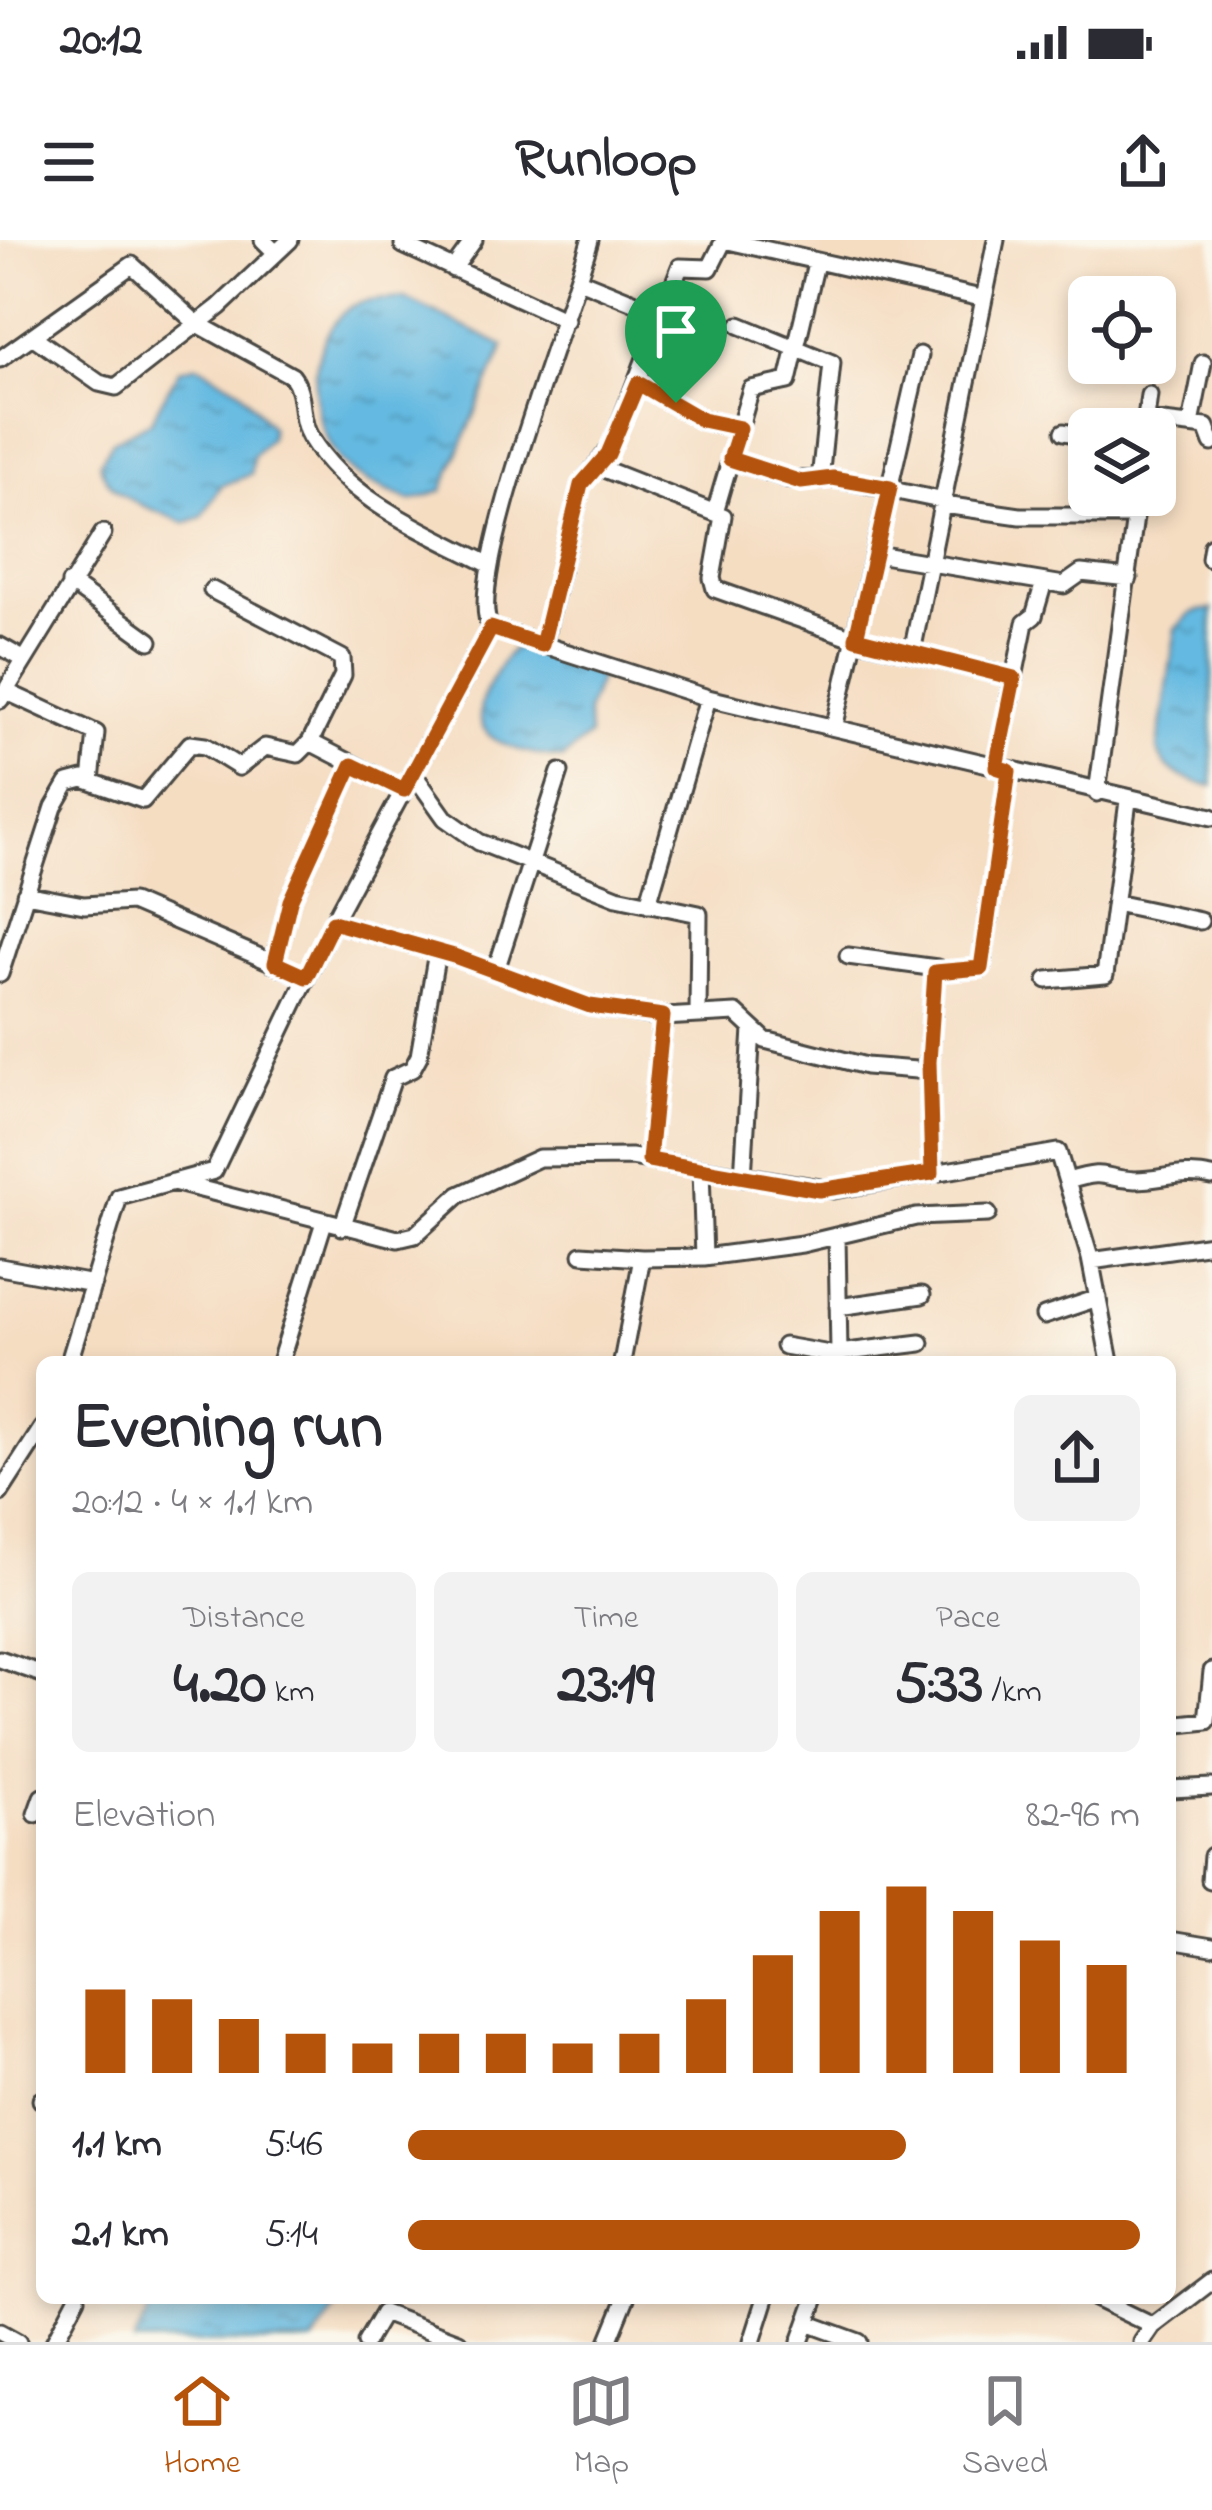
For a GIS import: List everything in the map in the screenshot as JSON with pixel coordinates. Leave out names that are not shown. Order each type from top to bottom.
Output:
[{"type":"street","points":[[263,240],[276,253]]},
{"type":"street","points":[[34,338],[112,388],[196,323],[290,240]]},
{"type":"street","points":[[453,268],[474,240]]},
{"type":"street","points":[[590,240],[530,419],[490,565],[484,613],[491,628],[708,698],[835,724],[1128,801],[1212,817]]},
{"type":"street","points":[[542,645],[581,485],[608,454],[680,267],[710,268],[724,240],[981,298]]},
{"type":"street","points":[[912,652],[996,240]]},
{"type":"street","points":[[403,245],[566,320]]},
{"type":"street","points":[[715,512],[754,385],[783,386],[788,381],[816,263]]},
{"type":"street","points":[[0,359],[128,265],[196,323],[292,376],[299,385],[308,434],[356,490],[490,565]]},
{"type":"street","points":[[579,280],[663,314]]},
{"type":"street","points":[[739,325],[829,360],[833,368],[820,480]]},
{"type":"street","points":[[835,724],[920,355]]},
{"type":"street","points":[[1191,424],[1204,363]]},
{"type":"street","points":[[638,383],[702,420],[740,428]]},
{"type":"street","points":[[1147,408],[1149,395]]},
{"type":"street","points":[[1176,424],[1209,428],[1212,442]]},
{"type":"street","points":[[1064,432],[1068,433]]},
{"type":"street","points":[[730,459],[792,480],[890,488],[1020,516],[1068,516]]},
{"type":"street","points":[[596,466],[715,512],[725,521],[712,578],[715,589],[856,638],[1014,678]]},
{"type":"street","points":[[1097,793],[1136,516]]},
{"type":"street","points":[[91,782],[96,733],[3,696],[103,533]]},
{"type":"street","points":[[876,554],[1044,582],[1068,584],[1081,573],[1129,578]]},
{"type":"street","points":[[848,956],[937,968],[981,968],[1014,678],[1025,622],[1034,616],[1044,582]]},
{"type":"street","points":[[70,583],[150,641]]},
{"type":"street","points":[[0,974],[60,796],[73,779],[143,800],[190,744],[205,746],[238,767],[265,747],[298,754],[310,742],[346,662],[212,590]]},
{"type":"street","points":[[71,1356],[119,1197],[214,1171],[333,922],[491,628]]},
{"type":"street","points":[[0,646],[23,658]]},
{"type":"street","points":[[648,904],[708,698]]},
{"type":"street","points":[[310,742],[404,790]]},
{"type":"street","points":[[275,963],[290,901],[352,765]]},
{"type":"street","points":[[496,970],[560,772]]},
{"type":"street","points":[[413,773],[440,811],[465,834],[648,904],[700,914],[698,1014]]},
{"type":"street","points":[[1048,980],[1106,975],[1128,801]]},
{"type":"street","points":[[25,894],[85,905],[132,902],[306,977]]},
{"type":"street","points":[[1115,903],[1200,921]]},
{"type":"street","points":[[333,922],[496,970],[590,1006],[663,1016],[736,1013],[766,1040],[855,1064],[929,1071]]},
{"type":"street","points":[[342,1227],[393,1078],[412,1069],[419,1057],[437,952]]},
{"type":"street","points":[[932,1173],[929,1071],[937,968]]},
{"type":"street","points":[[649,1160],[663,1016]]},
{"type":"street","points":[[743,1177],[752,1029]]},
{"type":"street","points":[[173,1181],[342,1227],[407,1239],[459,1195],[511,1166],[569,1156],[649,1160],[833,1190],[1058,1152],[1091,1261],[1109,1356]]},
{"type":"street","points":[[701,1170],[704,1257]]},
{"type":"street","points":[[1068,1181],[1102,1171],[1134,1180],[1181,1171],[1212,1177]]},
{"type":"street","points":[[582,1254],[704,1257],[837,1236],[916,1217],[988,1214]]},
{"type":"street","points":[[282,1356],[324,1222]]},
{"type":"street","points":[[837,1236],[839,1353]]},
{"type":"street","points":[[1091,1261],[1212,1244]]},
{"type":"street","points":[[623,1356],[642,1258]]},
{"type":"street","points":[[0,1267],[93,1284]]},
{"type":"street","points":[[838,1307],[922,1295]]},
{"type":"street","points":[[1044,1316],[1098,1298]]},
{"type":"street","points":[[784,1346],[839,1353],[921,1343]]},
{"type":"street","points":[[0,1493],[36,1437]]},
{"type":"street","points":[[0,1659],[36,1672]]},
{"type":"street","points":[[1176,1724],[1208,1721],[1212,1671]]},
{"type":"street","points":[[1176,1789],[1212,1787]]},
{"type":"street","points":[[1210,1880],[1212,1856]]},
{"type":"street","points":[[1176,1941],[1212,1947]]},
{"type":"street","points":[[1142,2342],[1153,2326],[1212,2281]]},
{"type":"street","points":[[53,2342],[74,2304]]},
{"type":"street","points":[[608,2342],[624,2304]]},
{"type":"street","points":[[752,2342],[764,2304]]},
{"type":"street","points":[[800,2342],[814,2304]]},
{"type":"street","points":[[1107,2304],[1153,2326]]},
{"type":"street","points":[[366,2342],[383,2313],[459,2342]]},
{"type":"street","points":[[807,2323],[859,2342]]},
{"type":"street","points":[[0,2332],[17,2342]]},
{"type":"water","points":[[405,298],[504,346],[442,491],[411,501],[363,479],[339,459],[321,424],[315,385],[322,347],[343,313],[364,302]]},
{"type":"water","points":[[198,365],[239,389],[271,427],[270,438],[253,456],[251,474],[221,486],[202,517],[184,523],[123,495],[112,486],[100,462],[113,441],[150,422],[179,370]]},
{"type":"water","points":[[1212,609],[1212,786],[1171,770],[1158,748],[1176,628],[1193,612]]},
{"type":"water","points":[[519,644],[600,676],[587,711],[589,736],[562,759],[510,747],[486,731],[480,719],[490,683]]},
{"type":"water","points":[[152,2304],[340,2304],[313,2342],[134,2342]]},
{"type":"route","points":[[638,383],[676,403],[702,420],[740,428],[730,459],[801,482],[833,478],[890,488],[856,638],[1014,678],[996,767],[1009,771],[981,968],[943,967],[935,972],[929,1062],[932,1173],[819,1190],[649,1160],[663,1016],[590,1006],[454,956],[333,922],[306,977],[275,963],[290,901],[352,765],[404,790],[491,628],[542,645],[585,477],[608,454],[638,383]]}]
